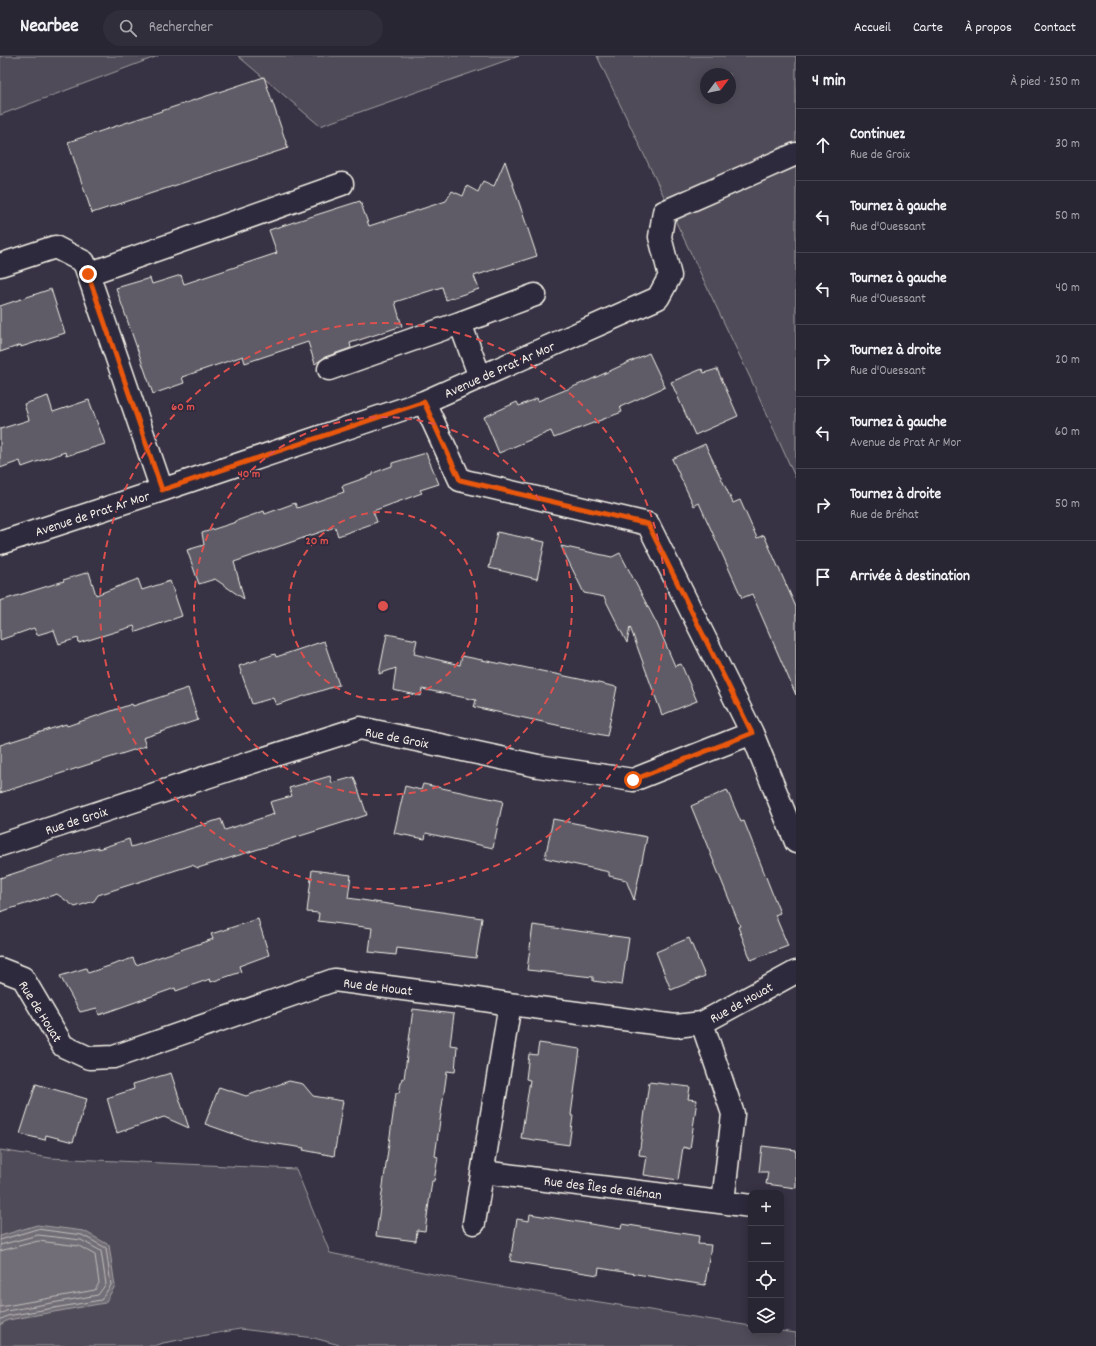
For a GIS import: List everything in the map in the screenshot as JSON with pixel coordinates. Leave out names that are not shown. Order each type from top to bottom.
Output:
[{"type":"street","name":"Avenue de Prat Ar Mor","points":[[0,543],[424,402],[658,298],[670,276],[660,237],[664,212],[796,154]]},
{"type":"street","points":[[88,274],[342,184]]},
{"type":"street","points":[[0,265],[55,247],[84,262],[162,490]]},
{"type":"street","points":[[329,369],[535,296]]},
{"type":"street","points":[[460,322],[480,377]]},
{"type":"street","points":[[424,402],[460,480],[648,524],[752,733],[796,842]]},
{"type":"street","name":"Rue de Groix","points":[[0,846],[230,769],[360,728],[538,766],[633,780],[752,733]]},
{"type":"street","name":"Rue de Houat","points":[[0,969],[23,978],[63,1046],[89,1058],[114,1057],[334,980],[464,996],[510,1004],[676,1026],[702,1023],[796,972]]},
{"type":"street","points":[[474,1223],[510,1004]]},
{"type":"street","points":[[702,1023],[733,1114],[723,1202]]},
{"type":"street","name":"Rue des Îles de Glénan","points":[[483,1172],[748,1206]]},
{"type":"shaded area","points":[[0,56],[158,56],[0,115]]},
{"type":"shaded area","points":[[238,56],[519,56],[320,126]]},
{"type":"shaded area","points":[[597,56],[796,56],[796,479],[755,388]]},
{"type":"shaded area","points":[[0,1150],[50,1158],[296,1169],[330,1253],[467,1281],[748,1326],[748,1334],[784,1334],[784,1331],[796,1333],[796,1346],[343,1346],[314,1338],[240,1329],[163,1343],[155,1346],[0,1346]]},
{"type":"water","points":[[37,1225],[84,1231],[109,1245],[115,1286],[105,1303],[8,1320],[0,1325],[0,1236]]},
{"type":"building","points":[[264,77],[288,148],[92,213],[68,142]]},
{"type":"building","points":[[505,161],[537,256],[474,276],[479,289],[446,300],[442,287],[395,302],[402,326],[350,343],[351,348],[325,357],[315,364],[308,342],[245,363],[243,356],[182,377],[184,383],[153,394],[116,288],[150,278],[152,284],[181,275],[184,284],[277,253],[269,230],[360,201],[369,226],[446,201],[452,191],[463,196],[467,186],[478,192],[483,181],[494,186]]},
{"type":"building","points":[[51,289],[65,333],[0,352],[0,306]]},
{"type":"building","points":[[649,353],[665,387],[620,407],[622,412],[554,438],[551,431],[499,453],[484,417],[517,402],[519,406],[537,398],[538,401],[590,380]]},
{"type":"building","points":[[702,369],[704,373],[717,369],[738,416],[695,435],[671,382]]},
{"type":"building","points":[[48,396],[53,412],[89,400],[105,444],[66,456],[65,452],[22,467],[20,461],[0,468],[0,429],[29,420],[24,404]]},
{"type":"building","points":[[705,444],[733,503],[740,500],[757,538],[764,535],[796,607],[796,695],[752,594],[742,598],[699,503],[694,506],[672,459]]},
{"type":"building","points":[[426,453],[439,484],[420,490],[422,493],[373,511],[377,522],[338,536],[335,527],[234,562],[244,599],[215,579],[199,584],[187,550],[204,545],[202,533],[264,511],[265,514],[295,503],[297,508],[344,492],[342,486],[373,475],[373,473],[392,466],[392,463]]},
{"type":"building","points":[[497,532],[545,542],[537,579],[489,568]]},
{"type":"building","points":[[561,546],[612,557],[620,553],[657,624],[675,666],[681,664],[697,701],[662,715],[630,627],[627,643],[604,597],[584,593]]},
{"type":"building","points":[[89,572],[96,595],[138,579],[142,590],[170,581],[182,616],[136,632],[134,626],[79,643],[78,638],[59,644],[54,630],[37,635],[34,628],[0,640],[0,601]]},
{"type":"building","points":[[387,634],[417,640],[414,654],[460,665],[462,656],[617,687],[607,736],[474,707],[476,700],[422,689],[421,696],[393,690],[396,668],[379,674]]},
{"type":"building","points":[[324,641],[339,685],[276,705],[273,698],[252,704],[239,666],[275,654],[276,657]]},
{"type":"building","points":[[188,688],[198,720],[143,738],[146,746],[0,793],[0,745],[66,724],[67,726],[132,704],[133,706]]},
{"type":"building","points":[[330,776],[332,783],[354,777],[367,815],[198,868],[192,865],[98,895],[94,901],[75,907],[57,894],[0,912],[0,878],[98,847],[98,849],[129,839],[131,847],[221,819],[225,830],[274,814],[270,802],[292,796],[289,788]]},
{"type":"building","points":[[423,784],[503,801],[493,848],[426,833],[425,839],[394,833],[405,786],[421,790]]},
{"type":"building","points":[[727,790],[741,822],[744,821],[780,913],[775,915],[788,946],[751,960],[738,927],[740,926],[691,806]]},
{"type":"building","points":[[553,819],[647,837],[634,900],[626,880],[609,876],[609,872],[545,858]]},
{"type":"building","points":[[312,870],[351,875],[348,898],[482,918],[476,958],[397,948],[396,955],[369,952],[372,928],[318,921],[319,913],[307,912]]},
{"type":"building","points":[[258,919],[269,955],[239,966],[241,972],[211,982],[210,979],[176,991],[175,988],[99,1015],[97,1008],[80,1012],[60,976],[86,968],[88,973],[133,958],[136,965],[213,939],[211,934]]},
{"type":"building","points":[[533,925],[629,938],[622,985],[593,981],[593,977],[527,970]]},
{"type":"building","points":[[689,938],[705,976],[671,990],[656,952]]},
{"type":"building","points":[[413,1009],[454,1014],[450,1045],[457,1046],[455,1072],[447,1071],[435,1156],[438,1157],[434,1181],[432,1181],[425,1231],[417,1230],[416,1241],[376,1236],[396,1093],[399,1093],[402,1078],[404,1079]]},
{"type":"building","points":[[539,1043],[580,1049],[571,1115],[573,1116],[569,1145],[521,1138],[530,1080],[526,1079],[529,1054],[537,1055]]},
{"type":"building","points":[[171,1073],[189,1128],[164,1117],[117,1133],[107,1098],[134,1089],[133,1084]]},
{"type":"building","points":[[289,1081],[303,1084],[313,1096],[343,1101],[334,1156],[303,1150],[304,1148],[251,1140],[205,1124],[219,1087],[246,1096]]},
{"type":"building","points":[[649,1082],[690,1087],[688,1099],[697,1100],[690,1149],[683,1147],[678,1180],[644,1175],[647,1156],[639,1155]]},
{"type":"building","points":[[36,1084],[87,1099],[73,1142],[46,1135],[45,1140],[20,1134]]},
{"type":"building","points":[[762,1146],[796,1150],[796,1188],[766,1184],[768,1172],[759,1172]]},
{"type":"building","points":[[530,1214],[621,1229],[622,1224],[699,1236],[698,1244],[711,1245],[705,1285],[599,1268],[598,1275],[510,1261],[517,1219],[529,1221]]},
{"type":"route","points":[[88,274],[162,490],[424,402],[460,480],[648,524],[752,733],[633,780]]}]
